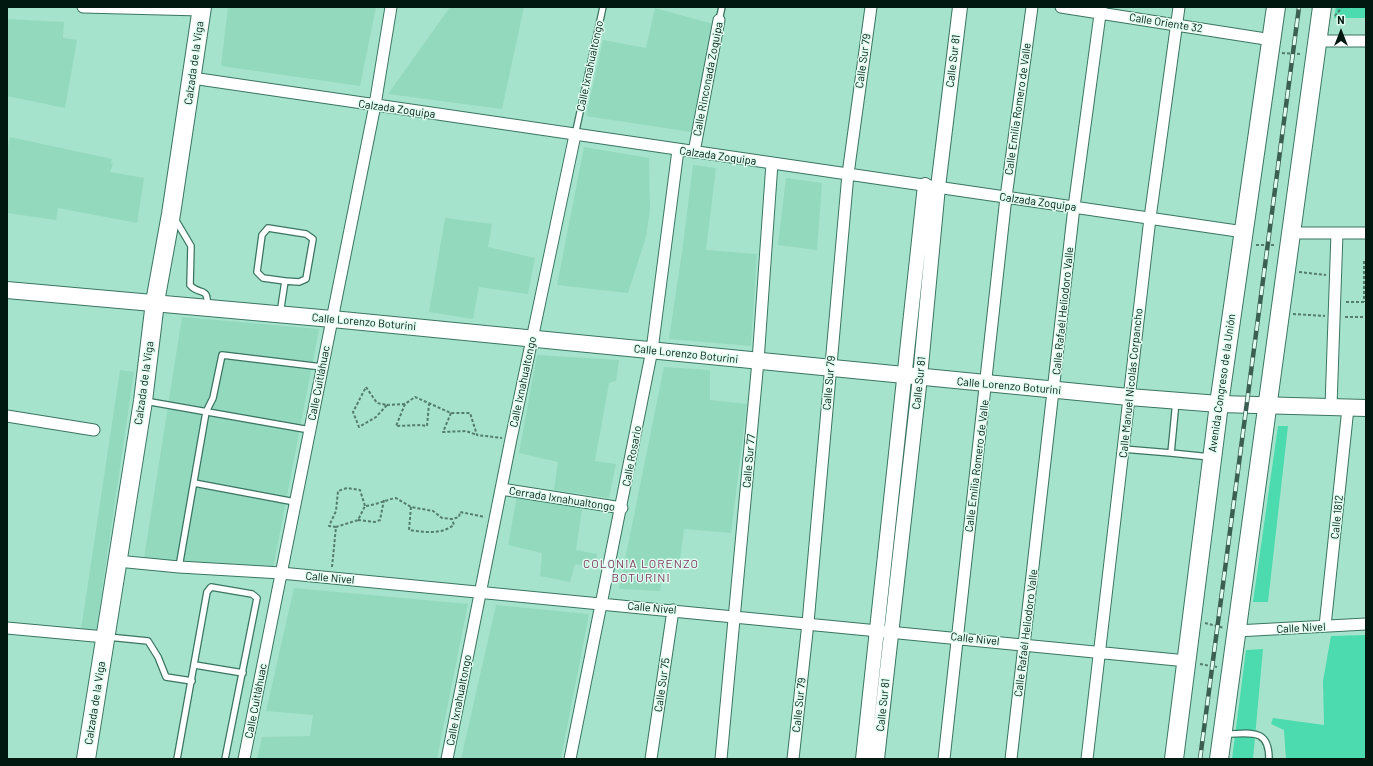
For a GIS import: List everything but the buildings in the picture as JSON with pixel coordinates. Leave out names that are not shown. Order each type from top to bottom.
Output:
[{"type":"main road","name":"Avenida Congreso de la Unión","points":[[1174,759],[1219,404],[1276,7]]},
{"type":"main road","points":[[1219,759],[1322,7]]},
{"type":"main road","name":"Calzada de la Viga","points":[[86,759],[142,400],[155,302],[171,214],[192,78],[201,9]]},
{"type":"main road","name":"Calle Lorenzo Boturini","points":[[7,290],[332,318],[1129,397],[1219,404],[1366,408]]},
{"type":"street","points":[[83,7],[201,9]]},
{"type":"street","name":"Calle Cuitláhuac","points":[[244,759],[374,106],[391,7]]},
{"type":"street","name":"Calle Sur 79","points":[[793,759],[808,623],[848,174],[871,7]]},
{"type":"street","name":"Calle Sur 81","points":[[863,759],[884,631],[932,186],[960,7]]},
{"type":"street","name":"Calle Emilia Romero de Valle","points":[[944,759],[1006,197],[1032,7]]},
{"type":"street","name":"Calle Oriente 32","points":[[1061,7],[1101,10],[1271,46]]},
{"type":"street","name":"Calle Manuel Nicolás Corpancho","points":[[1087,759],[1150,218],[1179,7]]},
{"type":"street","name":"Calle Rafaél Heliodoro Valle","points":[[1011,759],[1055,390],[1074,207],[1101,10]]},
{"type":"street","name":"Calle Rinconada Zoquipa","points":[[694,152],[719,20]]},
{"type":"street","points":[[1316,48],[1366,41]]},
{"type":"street","name":"Calzada Zoquipa","points":[[192,78],[374,106],[1150,218],[1243,238]]},
{"type":"street","name":"Calle Ixnahualtongo","points":[[447,759],[511,439],[575,135]]},
{"type":"street","name":"Calle Rosario","points":[[570,759],[603,604],[652,350],[678,150]]},
{"type":"street","name":"Calle Sur 77","points":[[721,759],[736,616],[758,361],[772,163]]},
{"type":"street","points":[[1290,239],[1337,233],[1366,233]]},
{"type":"street","points":[[1331,406],[1337,233]]},
{"type":"street","name":"Calle 1812","points":[[1325,626],[1348,408]]},
{"type":"street","points":[[7,416],[94,430]]},
{"type":"street","name":"Cerrada Ixnahualtongo","points":[[501,489],[622,508]]},
{"type":"street","name":"Calle Nivel","points":[[117,562],[282,573],[1187,661]]},
{"type":"street","name":"Calle Sur 75","points":[[651,759],[673,610]]},
{"type":"street","name":"Calle Nivel","points":[[1236,631],[1366,624]]},
{"type":"street","points":[[7,628],[105,637]]},
{"type":"street","name":"Calle Sur 81","points":[[877,759],[884,631]]},
{"type":"lane","name":"Calle Ixnahualtongo","points":[[575,135],[603,7]]},
{"type":"lane","name":"Calle Rinconada Zoquipa","points":[[719,20],[722,7]]},
{"type":"lane","points":[[171,214],[191,246],[190,285],[193,288],[205,292],[207,295],[207,307]]},
{"type":"lane","points":[[268,228],[306,234],[312,239],[306,279],[299,282],[285,281],[263,278],[257,272],[262,235],[268,228]]},
{"type":"lane","points":[[280,314],[285,281]]},
{"type":"lane","points":[[179,567],[206,412],[213,398],[222,355],[322,367]]},
{"type":"lane","points":[[142,400],[310,430]]},
{"type":"lane","points":[[1171,453],[1176,400]]},
{"type":"lane","points":[[1123,449],[1212,457]]},
{"type":"lane","points":[[194,483],[295,502]]},
{"type":"lane","points":[[177,759],[208,590],[213,587],[254,595],[257,598],[225,759]]},
{"type":"lane","points":[[105,637],[148,641],[158,657],[166,677],[192,681]]},
{"type":"lane","points":[[195,665],[243,673]]},
{"type":"lane","points":[[1222,734],[1254,734],[1262,736],[1267,742],[1269,759]]},
{"type":"path","points":[[1271,46],[1316,48]]},
{"type":"path","points":[[1243,238],[1290,239]]},
{"type":"path","points":[[1334,302],[1365,302],[1364,261]]},
{"type":"path","points":[[1286,271],[1335,276]]},
{"type":"path","points":[[387,405],[376,417],[359,427],[353,412],[366,387],[377,403],[387,405],[405,404],[415,397],[451,413],[470,413],[477,435]]},
{"type":"path","points":[[405,404],[396,426],[421,424],[427,426],[428,403]]},
{"type":"path","points":[[451,413],[443,432],[466,431],[477,435],[511,439]]},
{"type":"path","points":[[358,520],[365,506],[360,490],[347,488],[338,492],[336,511],[329,526],[336,527],[358,520],[375,522],[380,520],[384,500]]},
{"type":"path","points":[[365,506],[378,504],[384,500],[396,498],[410,507],[433,511],[442,518],[452,519],[459,516],[460,512],[495,519]]},
{"type":"path","points":[[410,507],[408,530],[428,532],[445,531],[454,525],[452,519]]},
{"type":"path","points":[[330,578],[336,527]]},
{"type":"path","points":[[1192,619],[1236,631]]},
{"type":"path","points":[[1187,661],[1231,670]]},
{"type":"shaded area","points":[[228,7],[376,7],[360,86],[221,66]]},
{"type":"shaded area","points":[[450,7],[524,7],[502,109],[388,94]]},
{"type":"shaded area","points":[[655,8],[713,24],[691,132],[586,116],[603,40],[646,48]]},
{"type":"shaded area","points":[[7,19],[64,22],[63,38],[77,40],[65,108],[7,96]]},
{"type":"shaded area","points":[[10,137],[112,159],[111,163],[113,164],[110,172],[144,178],[137,223],[58,208],[56,220],[7,213],[7,152]]},
{"type":"shaded area","points":[[584,147],[649,158],[650,210],[646,237],[628,293],[557,285]]},
{"type":"shaded area","points":[[693,165],[716,168],[706,250],[757,254],[751,346],[669,339]]},
{"type":"shaded area","points":[[786,178],[822,183],[817,250],[778,245]]},
{"type":"shaded area","points":[[445,218],[492,224],[488,247],[535,258],[528,294],[479,287],[473,319],[429,312]]},
{"type":"shaded area","points":[[182,317],[319,329],[273,569],[144,558]]},
{"type":"shaded area","points":[[537,355],[619,360],[616,381],[609,383],[595,461],[616,464],[609,498],[554,490],[558,462],[519,453]]},
{"type":"shaded area","points":[[664,367],[710,370],[710,400],[747,404],[731,533],[684,529],[680,561],[665,560],[660,591],[619,589]]},
{"type":"shaded area","points":[[120,370],[134,372],[96,632],[81,630]]},
{"type":"shaded area","points":[[517,496],[582,508],[576,550],[597,554],[595,568],[575,564],[570,582],[540,576],[542,553],[508,545]]},
{"type":"shaded area","points":[[294,588],[468,604],[437,759],[257,759],[262,737],[310,736],[313,715],[266,711]]},
{"type":"shaded area","points":[[496,605],[589,614],[561,759],[461,759]]},
{"type":"green space","points":[[1336,7],[1366,7],[1366,18],[1334,18]]},
{"type":"green space","points":[[1278,426],[1288,426],[1268,602],[1253,602]]},
{"type":"green space","points":[[1366,635],[1366,759],[1286,759],[1284,730],[1271,724],[1273,718],[1324,725],[1323,681],[1331,636]]},
{"type":"green space","points":[[1263,649],[1253,759],[1232,759],[1246,650]]},
{"type":"railway","points":[[1200,759],[1299,7]]},
{"type":"district","name":"COLONIA LORENZO BOTURINI","points":[[641,571]]}]
